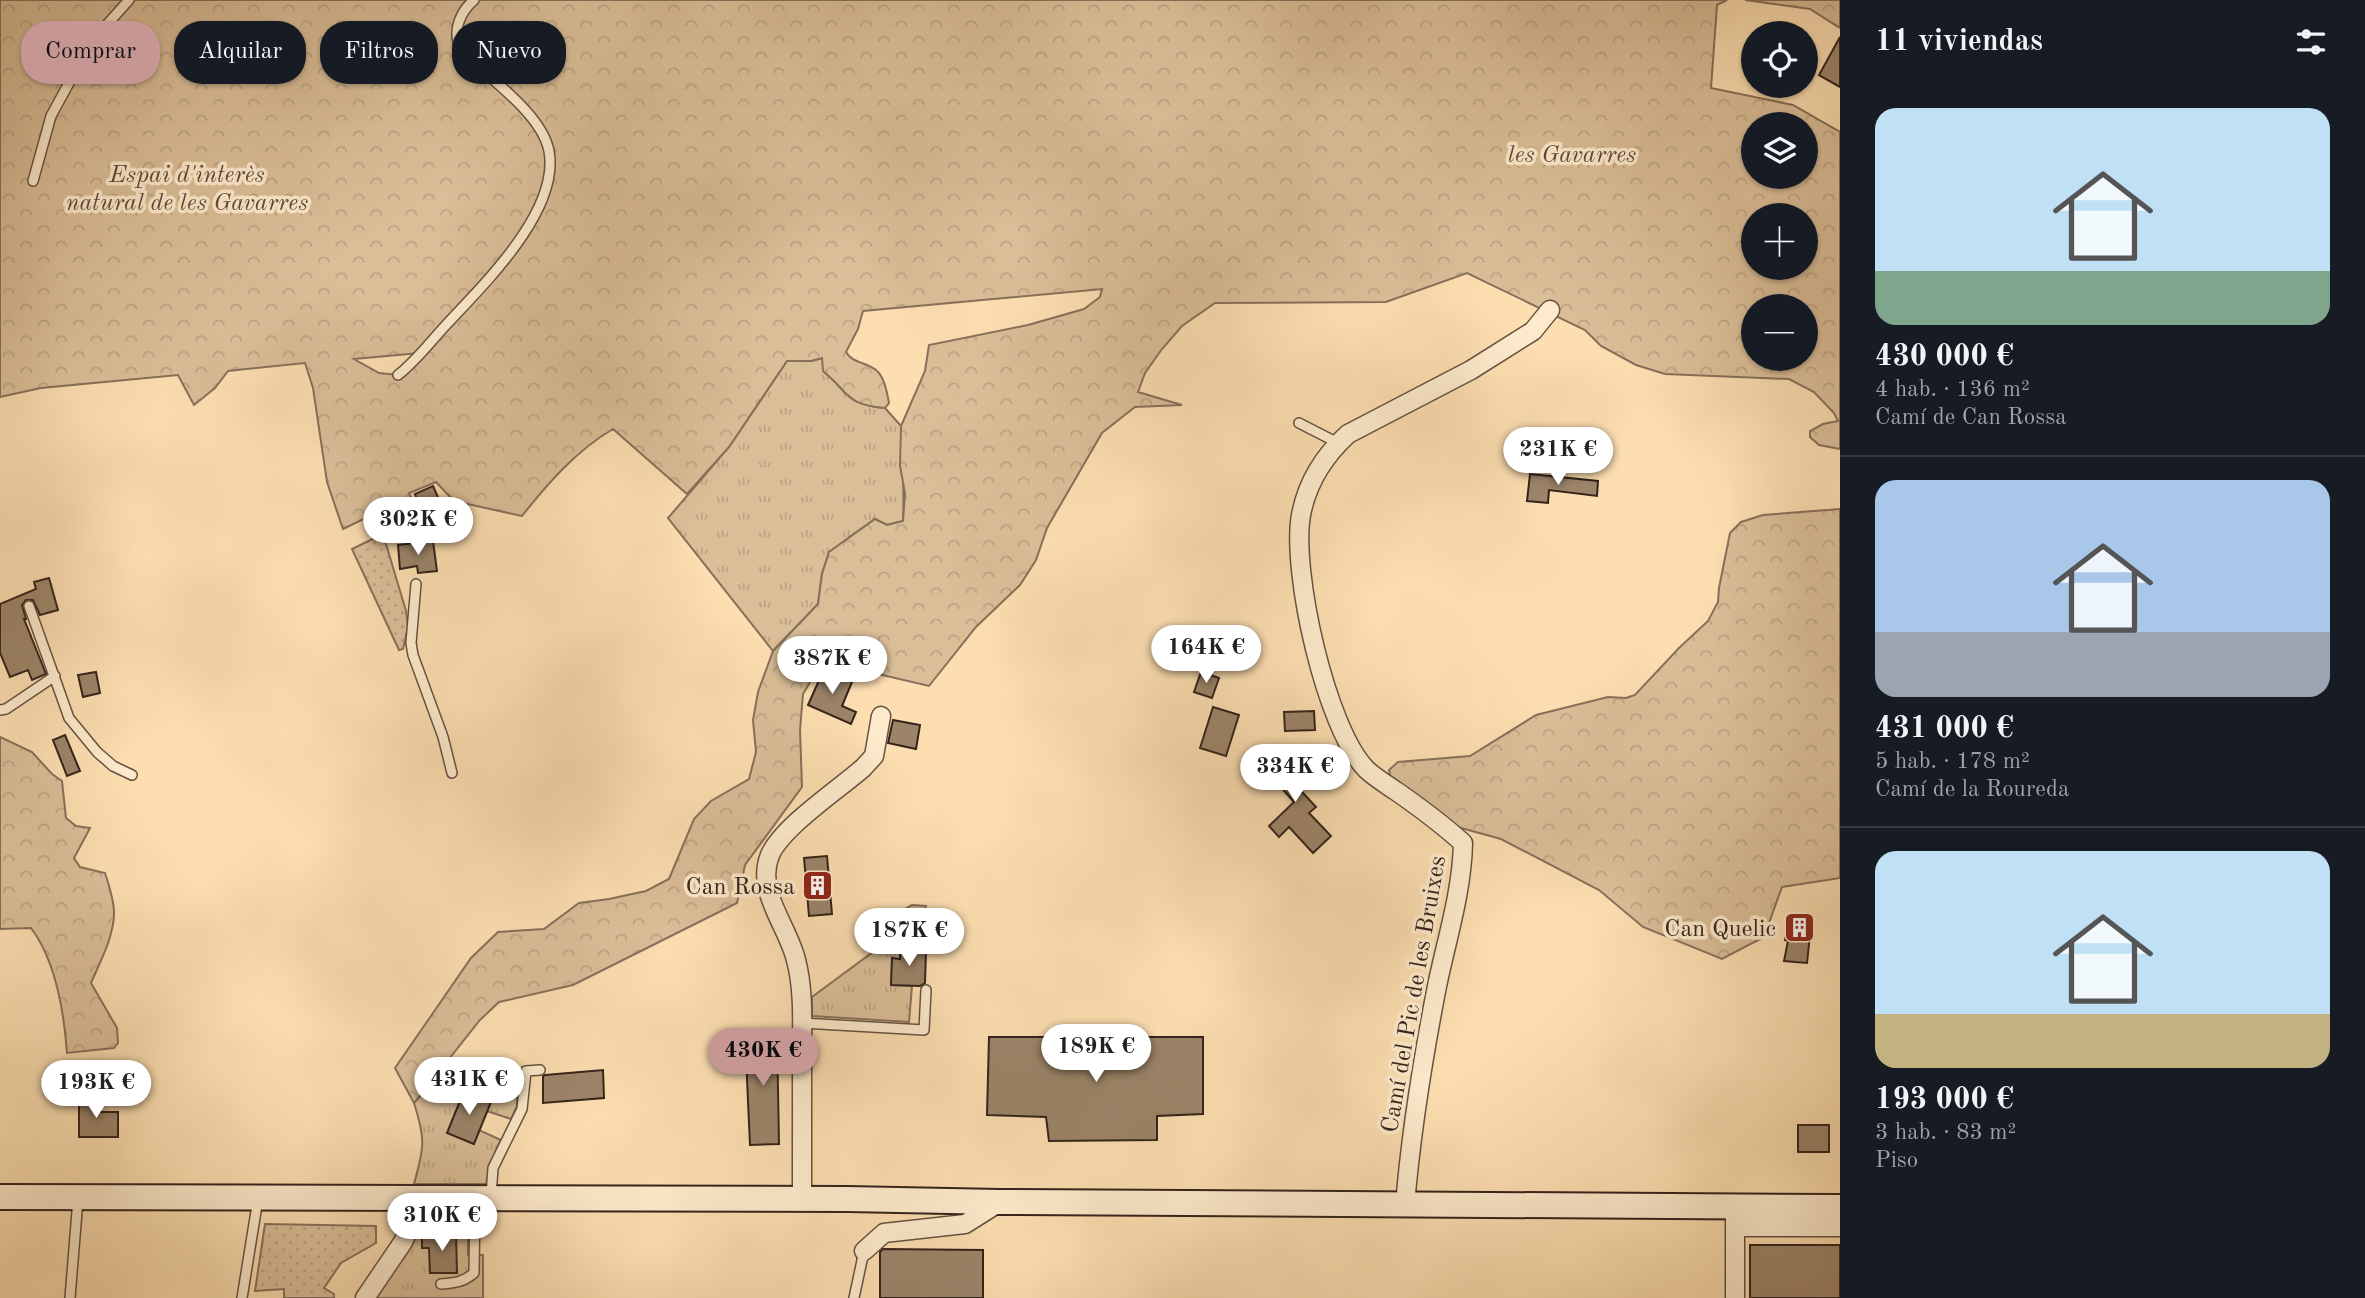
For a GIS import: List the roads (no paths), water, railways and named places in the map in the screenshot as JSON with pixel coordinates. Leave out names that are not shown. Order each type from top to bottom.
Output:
[{"type":"main road","points":[[0,1197],[803,1199],[1405,1205],[1735,1217],[1840,1207]]},
{"type":"street","name":"Camí del Pic de les Bruixes","points":[[1405,1205],[1410,1152],[1437,988],[1463,871],[1463,843],[1438,820],[1365,769],[1338,726],[1310,631],[1299,545],[1302,512],[1312,481],[1332,448],[1338,443],[1360,427],[1471,370],[1523,338],[1533,331],[1549,310]]},
{"type":"street","points":[[803,1199],[802,1023],[796,960],[778,913],[769,898],[766,875],[771,854],[785,835],[874,756],[881,716]]},
{"type":"street","points":[[365,1298],[403,1242],[411,1225],[417,1198]]},
{"type":"street","points":[[864,1251],[884,1233],[965,1224],[1000,1202]]},
{"type":"street","points":[[1735,1298],[1735,1217],[1840,1227]]},
{"type":"lane","points":[[33,181],[51,116],[96,39],[128,0]]},
{"type":"lane","points":[[398,374],[466,304],[514,248],[545,194],[550,174],[550,152],[535,121],[469,59],[460,46],[457,24],[474,0]]},
{"type":"lane","points":[[1299,423],[1338,443]]},
{"type":"lane","points":[[416,584],[411,643],[413,656],[443,737],[452,773]]},
{"type":"lane","points":[[29,606],[69,718],[82,737],[113,766],[132,775]]},
{"type":"lane","points":[[0,710],[6,709],[55,676]]},
{"type":"lane","points":[[802,1023],[924,1030],[926,990]]},
{"type":"lane","points":[[441,1284],[467,1279],[474,1272],[483,1198],[493,1168],[522,1109],[526,1071],[540,1070]]},
{"type":"lane","points":[[70,1298],[78,1197]]},
{"type":"lane","points":[[242,1298],[258,1197]]},
{"type":"lane","points":[[853,1298],[864,1251]]},
{"type":"place","name":"Can Rossa","points":[[818,886]]},
{"type":"place","name":"Can Quelic","points":[[1799,928]]},
{"type":"park label","name":"les Gavarres","points":[[1572,154]]},
{"type":"park label","name":"Espai d'interès natural de les Gavarres","points":[[187,188]]}]
